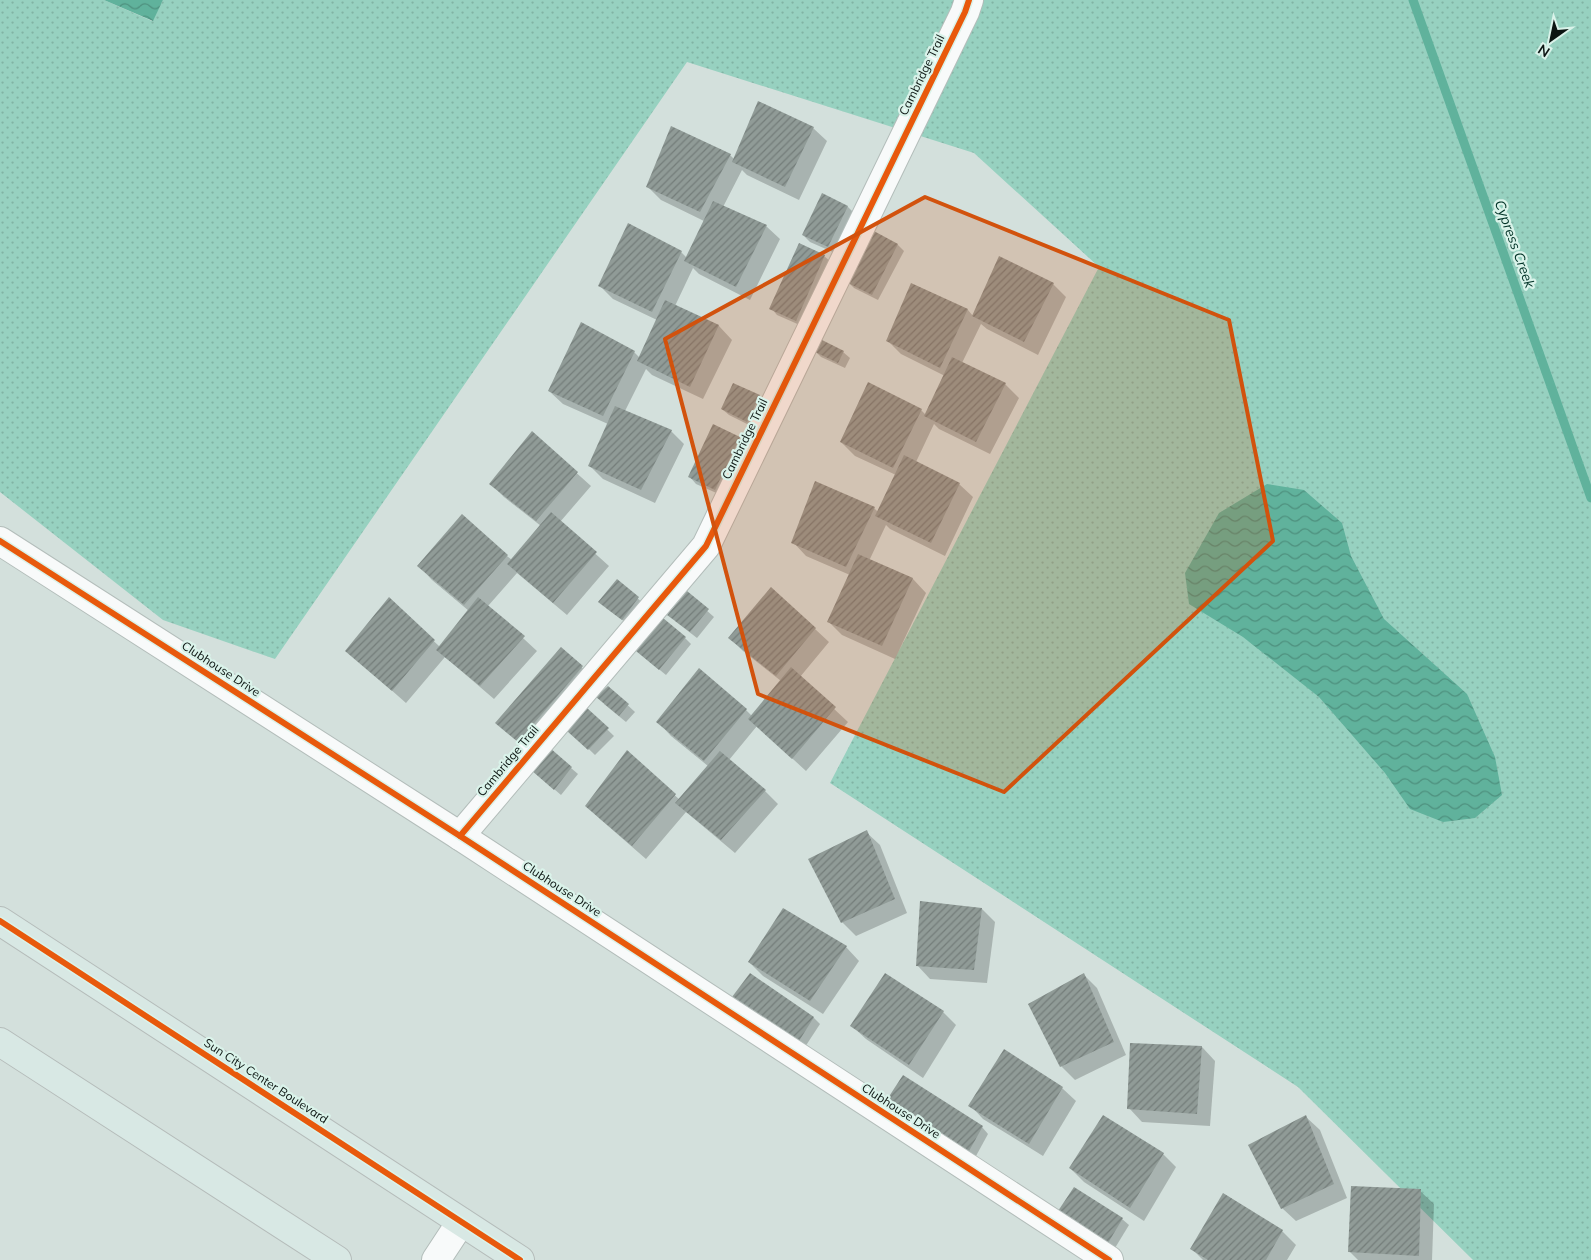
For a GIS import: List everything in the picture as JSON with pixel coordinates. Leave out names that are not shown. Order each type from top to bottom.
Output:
[{"type":"main road","name":"Sun City Center Boulevard","points":[[0,921],[520,1260]]},
{"type":"main road","points":[[0,1042],[337,1260]]},
{"type":"street","name":"Cambridge Trail","points":[[460,836],[706,546],[965,12],[969,0]]},
{"type":"street","name":"Clubhouse Drive","points":[[0,541],[460,836],[1109,1260]]},
{"type":"street","points":[[436,1260],[461,1222]]},
{"type":"highlighted area","points":[[925,197],[1229,320],[1273,541],[1004,792],[758,694],[665,339]]},
{"type":"shaded area","points":[[0,0],[104,0],[152,21],[163,0],[1591,0],[1591,1260],[1473,1260],[1298,1087],[830,783],[1099,267],[974,153],[687,62],[275,659],[163,620],[0,492]]},
{"type":"water","points":[[104,0],[163,0],[153,21]]},
{"type":"water","points":[[1267,484],[1304,490],[1342,523],[1351,556],[1384,619],[1467,694],[1495,757],[1502,795],[1475,818],[1443,822],[1410,809],[1385,773],[1319,697],[1243,637],[1189,604],[1185,573],[1219,513]]},
{"type":"building","points":[[758,101],[814,127],[785,187],[732,162]]},
{"type":"building","points":[[671,126],[731,154],[700,212],[646,187]]},
{"type":"building","points":[[822,193],[848,206],[828,247],[802,235]]},
{"type":"building","points":[[713,201],[767,225],[736,287],[684,261]]},
{"type":"building","points":[[628,223],[682,251],[652,312],[598,286]]},
{"type":"building","points":[[872,230],[898,244],[872,295],[846,282]]},
{"type":"building","points":[[799,243],[825,255],[796,321],[769,309]]},
{"type":"building","points":[[999,256],[1054,283],[1024,342],[972,316]]},
{"type":"building","points":[[911,283],[968,309],[940,368],[886,341]]},
{"type":"building","points":[[665,300],[719,325],[690,387],[637,361]]},
{"type":"building","points":[[581,322],[635,351],[603,416],[548,391]]},
{"type":"building","points":[[818,338],[844,351],[838,363],[813,351]]},
{"type":"building","points":[[952,357],[1006,383],[976,442],[924,416]]},
{"type":"building","points":[[868,382],[922,409],[893,468],[840,442]]},
{"type":"building","points":[[733,383],[760,395],[747,422],[721,409]]},
{"type":"building","points":[[615,406],[672,430],[641,490],[588,466]]},
{"type":"building","points":[[713,424],[740,437],[715,490],[688,477]]},
{"type":"building","points":[[532,431],[578,472],[536,521],[489,484]]},
{"type":"building","points":[[904,455],[960,483],[931,543],[875,516]]},
{"type":"building","points":[[815,481],[875,507],[846,567],[791,543]]},
{"type":"building","points":[[551,512],[597,552],[553,603],[507,564]]},
{"type":"building","points":[[462,514],[508,555],[464,605],[417,566]]},
{"type":"building","points":[[858,554],[913,578],[882,646],[827,622]]},
{"type":"building","points":[[617,579],[639,597],[622,620],[598,602]]},
{"type":"building","points":[[771,587],[816,628],[776,676],[728,638]]},
{"type":"building","points":[[687,591],[709,609],[690,632],[667,615]]},
{"type":"building","points":[[389,597],[435,640],[392,691],[345,651]]},
{"type":"building","points":[[478,597],[525,636],[480,686],[436,650]]},
{"type":"building","points":[[663,618],[686,637],[659,670],[636,651]]},
{"type":"building","points":[[561,647],[583,666],[518,742],[495,723]]},
{"type":"building","points":[[791,667],[836,707],[792,759],[748,719]]},
{"type":"building","points":[[699,668],[747,709],[704,761],[656,722]]},
{"type":"building","points":[[608,686],[629,704],[619,716],[596,697]]},
{"type":"building","points":[[587,708],[609,728],[588,750],[567,731]]},
{"type":"building","points":[[550,748],[572,767],[554,790],[531,770]]},
{"type":"building","points":[[627,750],[676,794],[632,846],[585,806]]},
{"type":"building","points":[[720,751],[766,790],[721,840],[675,803]]},
{"type":"building","points":[[867,830],[895,899],[841,923],[808,859]]},
{"type":"building","points":[[920,901],[982,908],[974,970],[916,966]]},
{"type":"building","points":[[783,908],[847,946],[810,1001],[748,962]]},
{"type":"building","points":[[750,973],[814,1017],[799,1041],[732,997]]},
{"type":"building","points":[[885,973],[944,1011],[909,1065],[850,1026]]},
{"type":"building","points":[[1084,973],[1114,1042],[1060,1067],[1028,1004]]},
{"type":"building","points":[[1130,1043],[1202,1046],[1197,1114],[1127,1109]]},
{"type":"building","points":[[1004,1049],[1063,1087],[1029,1144],[968,1106]]},
{"type":"building","points":[[903,1075],[983,1126],[969,1151],[888,1098]]},
{"type":"building","points":[[1103,1115],[1164,1153],[1130,1208],[1069,1168]]},
{"type":"building","points":[[1306,1115],[1334,1184],[1281,1209],[1248,1145]]},
{"type":"building","points":[[1351,1186],[1421,1189],[1419,1256],[1348,1252]]},
{"type":"building","points":[[1074,1187],[1123,1218],[1108,1243],[1058,1211]]},
{"type":"building","points":[[1223,1193],[1283,1230],[1266,1260],[1208,1260],[1190,1249]]},
{"type":"waterway","name":"Cypress Creek","points":[[1413,0],[1591,498]]},
{"type":"cycle path","points":[[460,836],[706,546],[965,12],[969,0]]},
{"type":"cycle path","points":[[0,541],[460,836],[1109,1260]]},
{"type":"cycle path","points":[[0,921],[520,1260]]}]
